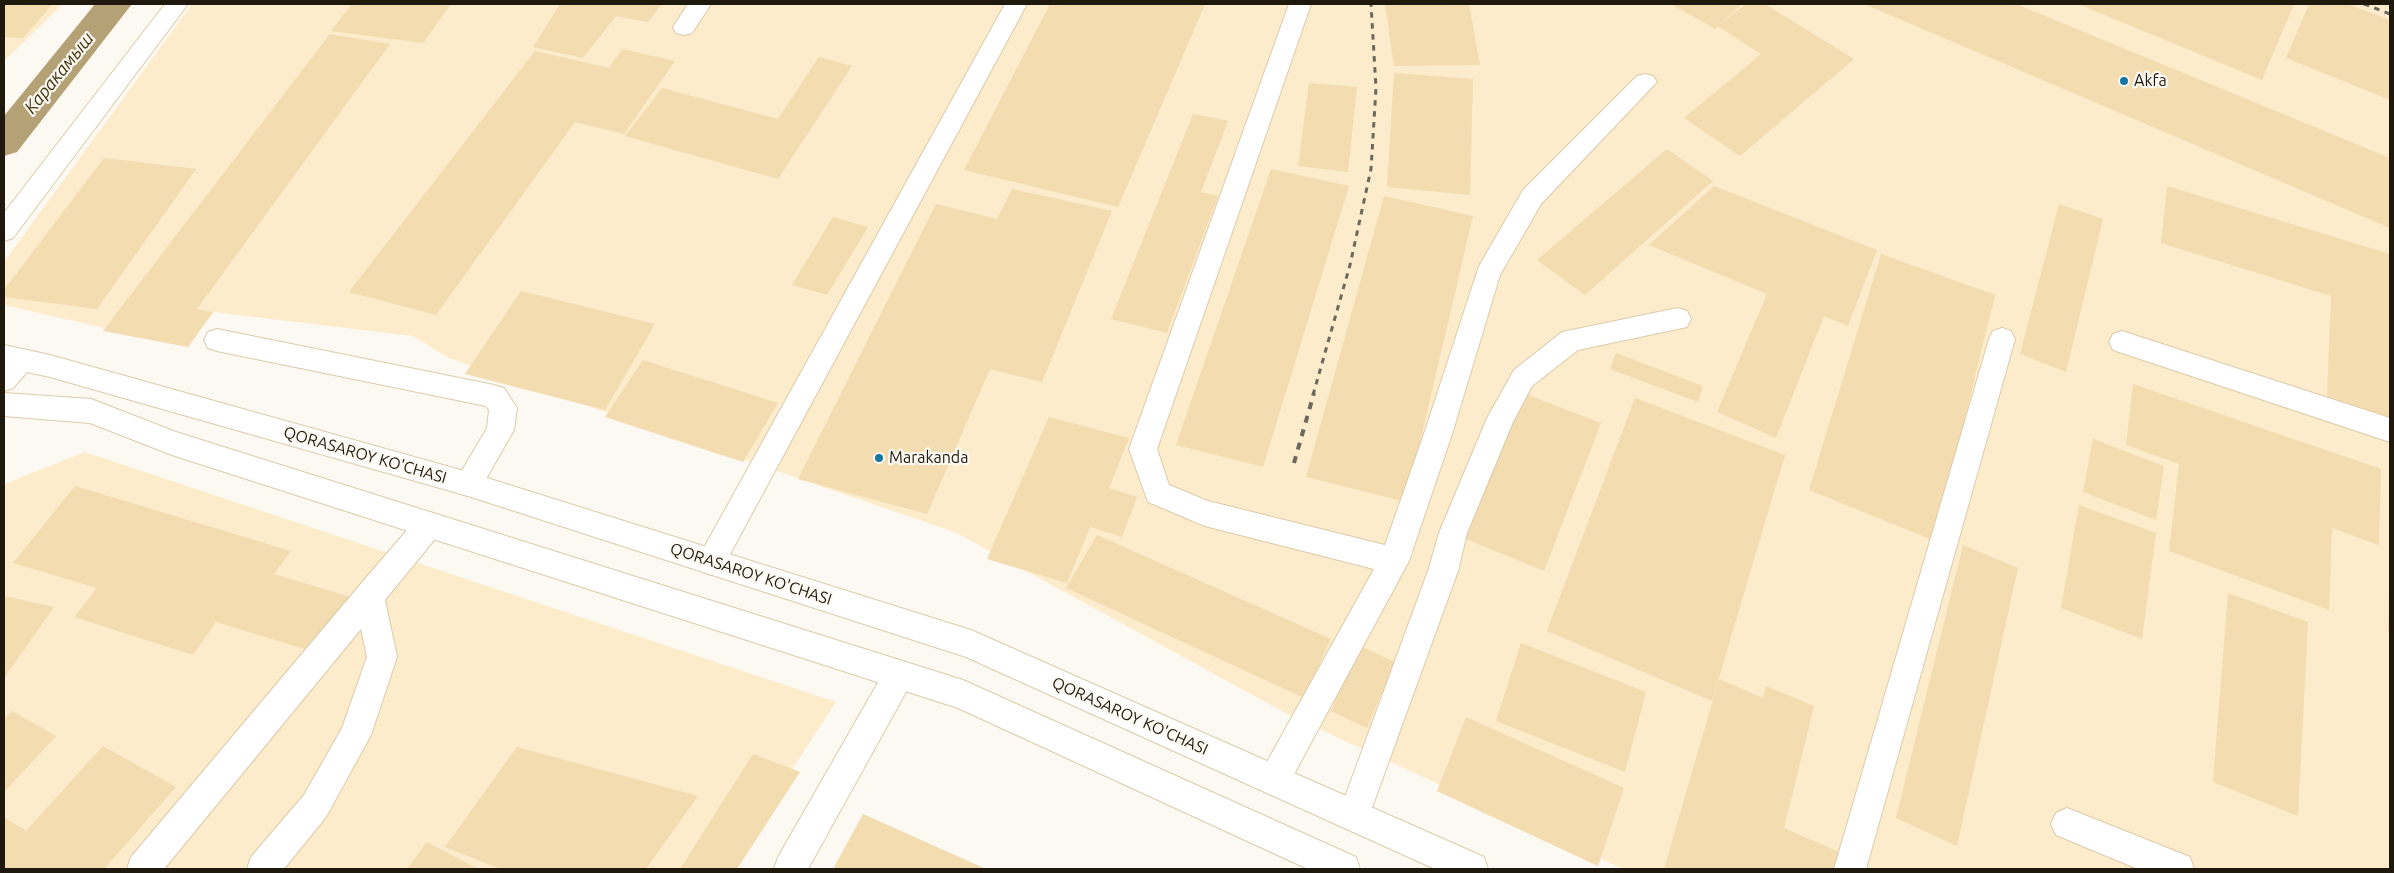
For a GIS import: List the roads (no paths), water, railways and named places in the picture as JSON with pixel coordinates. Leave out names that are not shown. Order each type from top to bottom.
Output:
[{"type":"main road","points":[[4,231],[177,4]]},
{"type":"main road","points":[[684,28],[700,4]]},
{"type":"main road","points":[[711,562],[1016,4]]},
{"type":"main road","points":[[1300,4],[1143,448],[1158,493],[1205,513],[1394,561]]},
{"type":"main road","points":[[1274,780],[1394,561],[1439,431],[1488,273],[1532,197],[1645,82]]},
{"type":"main road","points":[[1354,816],[1444,570],[1453,533],[1501,418],[1523,378],[1572,340],[1678,319]]},
{"type":"main road","points":[[1850,869],[2002,339]]},
{"type":"main road","points":[[217,340],[494,396],[503,408],[500,430],[468,484]]},
{"type":"main road","points":[[2122,342],[2390,430]]},
{"type":"main road","points":[[7,401],[12,358]]},
{"type":"main road","name":"QORASAROY KO'CHASI","points":[[12,358],[50,366],[468,484],[970,644],[1472,869]]},
{"type":"main road","points":[[7,401],[50,366]]},
{"type":"main road","points":[[7,401],[91,411],[172,443],[963,696],[1344,869]]},
{"type":"main road","points":[[143,869],[429,525]]},
{"type":"main road","points":[[263,869],[315,806],[355,735],[382,657],[369,596]]},
{"type":"main road","points":[[790,869],[899,675]]},
{"type":"main road","points":[[2067,824],[2178,869]]},
{"type":"waterway","name":"Каракамыш","points":[[4,142],[114,4]]},
{"type":"railway","points":[[1313,395],[1350,265],[1371,169],[1376,88],[1371,4]]},
{"type":"railway","points":[[2364,4],[2390,14]]},
{"type":"railway","points":[[1294,463],[1314,393]]},
{"type":"place","name":"Akfa","points":[[2124,81]]},
{"type":"place","name":"Marakanda","points":[[879,458]]}]
